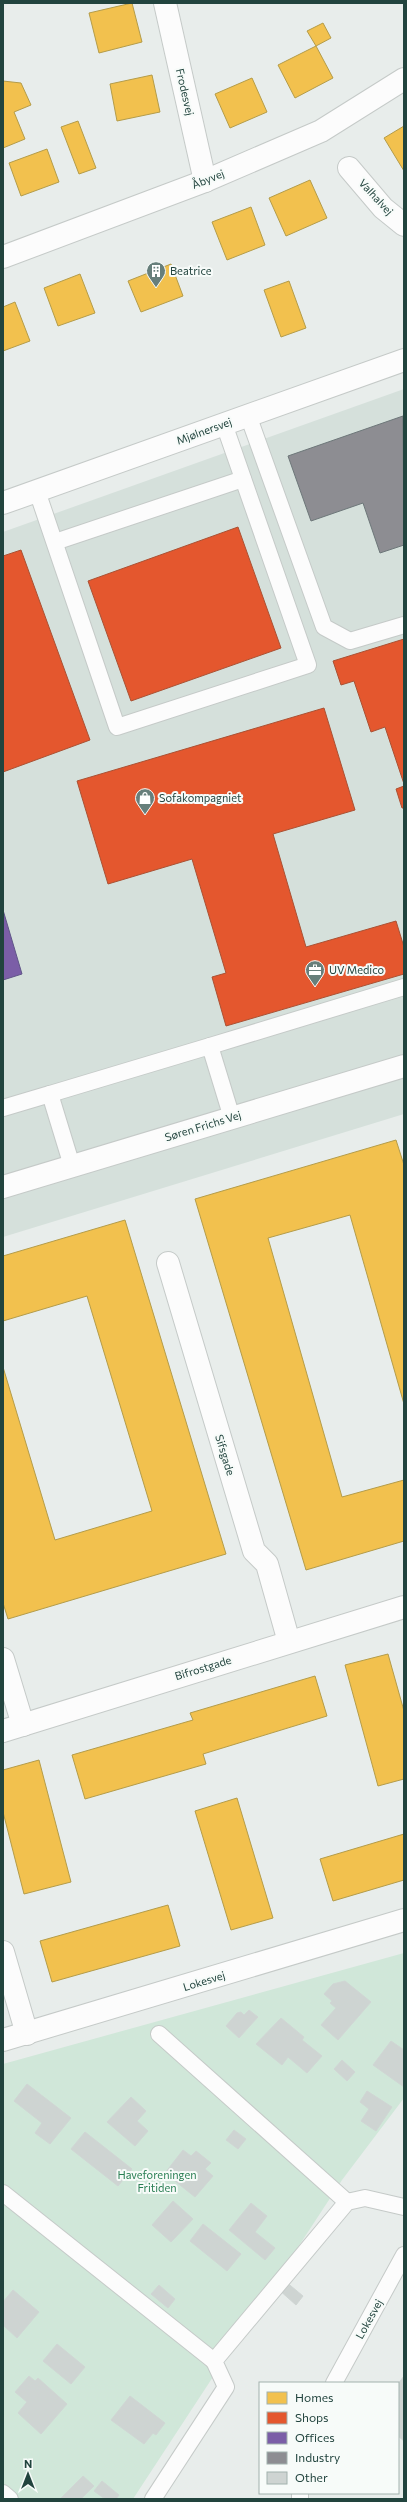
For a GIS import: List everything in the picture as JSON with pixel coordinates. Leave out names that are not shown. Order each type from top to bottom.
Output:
[{"type":"street","name":"Frodesvej","points":[[165,3],[205,181]]},
{"type":"street","name":"Åbyvej","points":[[3,257],[205,181],[321,131],[404,79]]},
{"type":"street","name":"Valhalvej","points":[[349,168],[383,208],[404,225]]},
{"type":"street","name":"Mjølnersvej","points":[[3,503],[404,360]]},
{"type":"street","name":"Søren Frichs Vej","points":[[3,1187],[404,1066]]},
{"type":"street","name":"Sifsgade","points":[[168,1263],[254,1551],[267,1564],[289,1642]]},
{"type":"street","name":"Bifrostgade","points":[[13,1728],[404,1607]]},
{"type":"street","points":[[3,1659],[13,1728]]},
{"type":"street","name":"Lokesvej","points":[[3,2040],[404,1920]]},
{"type":"street","points":[[3,1952],[27,2034]]},
{"type":"lane","points":[[248,415],[324,627],[350,642],[404,625]]},
{"type":"lane","points":[[37,491],[117,727],[308,665],[224,424]]},
{"type":"lane","points":[[55,542],[243,479]]},
{"type":"lane","points":[[3,1108],[404,987]]},
{"type":"lane","points":[[210,1046],[232,1118]]},
{"type":"lane","points":[[50,1094],[72,1166]]},
{"type":"lane","points":[[159,2034],[347,2202]]},
{"type":"lane","points":[[3,2193],[214,2361],[226,2387],[153,2499]]},
{"type":"lane","points":[[214,2361],[347,2202],[365,2198],[404,2207]]},
{"type":"lane","name":"Lokesvej","points":[[335,2382],[404,2255]]},
{"type":"lane","points":[[3,2493],[10,2499]]},
{"type":"shaded area","points":[[404,389],[404,1114],[3,1237],[3,532]]},
{"type":"green space","name":"Haveforeningen Fritiden","points":[[404,1953],[404,2098],[342,2180],[133,2499],[3,2499],[3,2064]]},
{"type":"building: Homes","points":[[132,3],[142,42],[99,53],[89,13]]},
{"type":"building: Homes","points":[[323,23],[331,38],[316,46],[307,31]]},
{"type":"building: Homes","points":[[316,46],[333,78],[295,98],[278,65]]},
{"type":"building: Homes","points":[[152,75],[160,112],[117,121],[110,84]]},
{"type":"building: Homes","points":[[252,78],[267,112],[230,128],[215,94]]},
{"type":"building: Homes","points":[[3,81],[21,83],[31,105],[14,112],[25,139],[3,148]]},
{"type":"building: Homes","points":[[78,121],[96,168],[79,174],[61,127]]},
{"type":"building: Homes","points":[[404,126],[404,171],[384,138]]},
{"type":"building: Homes","points":[[47,149],[59,182],[21,196],[9,163]]},
{"type":"building: Homes","points":[[310,180],[327,218],[286,236],[269,198]]},
{"type":"building: Homes","points":[[251,207],[265,245],[227,260],[212,222]]},
{"type":"building: Homes","name":"Beatrice","points":[[171,264],[183,296],[141,312],[128,281]]},
{"type":"building: Homes","points":[[80,274],[95,313],[58,326],[44,288]]},
{"type":"building: Homes","points":[[289,281],[306,328],[281,337],[264,290]]},
{"type":"building: Homes","points":[[15,302],[30,341],[3,351],[3,307]]},
{"type":"building: Homes","points":[[396,1140],[404,1165],[404,1404],[350,1215],[268,1238],[342,1497],[404,1480],[404,1541],[306,1570],[195,1199]]},
{"type":"building: Homes","points":[[125,1220],[226,1554],[8,1619],[3,1603],[3,1367],[55,1540],[152,1511],[87,1296],[3,1321],[3,1256]]},
{"type":"building: Homes","points":[[388,1654],[404,1711],[404,1779],[378,1786],[345,1665]]},
{"type":"building: Homes","points":[[315,1676],[327,1716],[203,1754],[206,1764],[85,1799],[72,1755],[193,1720],[190,1713]]},
{"type":"building: Homes","points":[[39,1760],[71,1882],[24,1894],[3,1812],[3,1770]]},
{"type":"building: Homes","points":[[237,1798],[273,1918],[231,1930],[195,1811]]},
{"type":"building: Homes","points":[[404,1834],[404,1880],[333,1901],[320,1859]]},
{"type":"building: Homes","points":[[168,1905],[180,1946],[52,1982],[40,1941]]},
{"type":"building: Shops","points":[[238,527],[281,648],[131,701],[88,581]]},
{"type":"building: Shops","points":[[21,550],[90,740],[3,772],[3,556]]},
{"type":"building: Shops","points":[[404,639],[404,784],[385,727],[371,732],[354,681],[341,685],[333,661]]},
{"type":"building: Shops","points":[[324,708],[355,810],[273,834],[306,947],[396,921],[404,947],[404,974],[226,1026],[212,977],[226,973],[192,859],[108,884],[77,781]]},
{"type":"building: Shops","points":[[404,786],[404,808],[402,808],[396,789]]},
{"type":"building: Offices","points":[[3,910],[22,974],[3,980]]},
{"type":"building: Industry","points":[[403,416],[404,545],[380,553],[363,503],[311,521],[288,456]]},
{"type":"building: Other","points":[[345,1981],[371,2002],[338,2040],[321,2025],[336,2008],[330,2003],[332,2001],[324,1994],[333,1984]]},
{"type":"building: Other","points":[[249,2010],[258,2017],[239,2038],[226,2026],[237,2013],[241,2012],[244,2015]]},
{"type":"building: Other","points":[[281,2018],[304,2037],[302,2040],[322,2056],[307,2073],[288,2057],[282,2065],[256,2044]]},
{"type":"building: Other","points":[[391,2041],[404,2050],[404,2087],[373,2065]]},
{"type":"building: Other","points":[[342,2060],[355,2072],[347,2081],[334,2069]]},
{"type":"building: Other","points":[[27,2084],[71,2118],[50,2144],[35,2133],[42,2123],[14,2101]]},
{"type":"building: Other","points":[[367,2091],[392,2107],[376,2131],[361,2121],[369,2109],[360,2102]]},
{"type":"building: Other","points":[[131,2097],[146,2111],[137,2121],[148,2131],[135,2146],[107,2122]]},
{"type":"building: Other","points":[[234,2130],[246,2139],[238,2149],[226,2140]]},
{"type":"building: Other","points":[[85,2132],[132,2169],[118,2186],[71,2149]]},
{"type":"building: Other","points":[[183,2150],[191,2156],[196,2151],[211,2163],[205,2169],[213,2176],[195,2197],[165,2173]]},
{"type":"building: Other","points":[[173,2201],[193,2219],[171,2242],[152,2225]]},
{"type":"building: Other","points":[[251,2203],[267,2216],[255,2232],[275,2248],[265,2260],[229,2230]]},
{"type":"building: Other","points":[[203,2224],[241,2254],[227,2271],[190,2241]]},
{"type":"building: Other","points":[[285,2281],[303,2296],[296,2305],[278,2289]]},
{"type":"building: Other","points":[[159,2285],[175,2299],[168,2308],[151,2294]]},
{"type":"building: Other","points":[[13,2290],[39,2312],[17,2338],[3,2325],[3,2302]]},
{"type":"building: Other","points":[[57,2344],[85,2367],[71,2384],[43,2361]]},
{"type":"building: Other","points":[[29,2376],[35,2381],[38,2378],[67,2404],[41,2434],[18,2413],[27,2402],[15,2392]]},
{"type":"building: Other","points":[[404,2376],[404,2441],[399,2437],[399,2383]]},
{"type":"building: Other","points":[[130,2396],[165,2423],[156,2435],[153,2433],[144,2444],[111,2420]]},
{"type":"building: Other","points":[[83,2476],[94,2486],[81,2499],[60,2499]]},
{"type":"building: Other","points":[[102,2481],[119,2495],[116,2499],[105,2499],[94,2491]]},
{"type":"place","name":"Beatrice","points":[[156,288]]},
{"type":"place","name":"Sofakompagniet","points":[[145,815]]},
{"type":"place","name":"UV Medico","points":[[315,987]]}]
